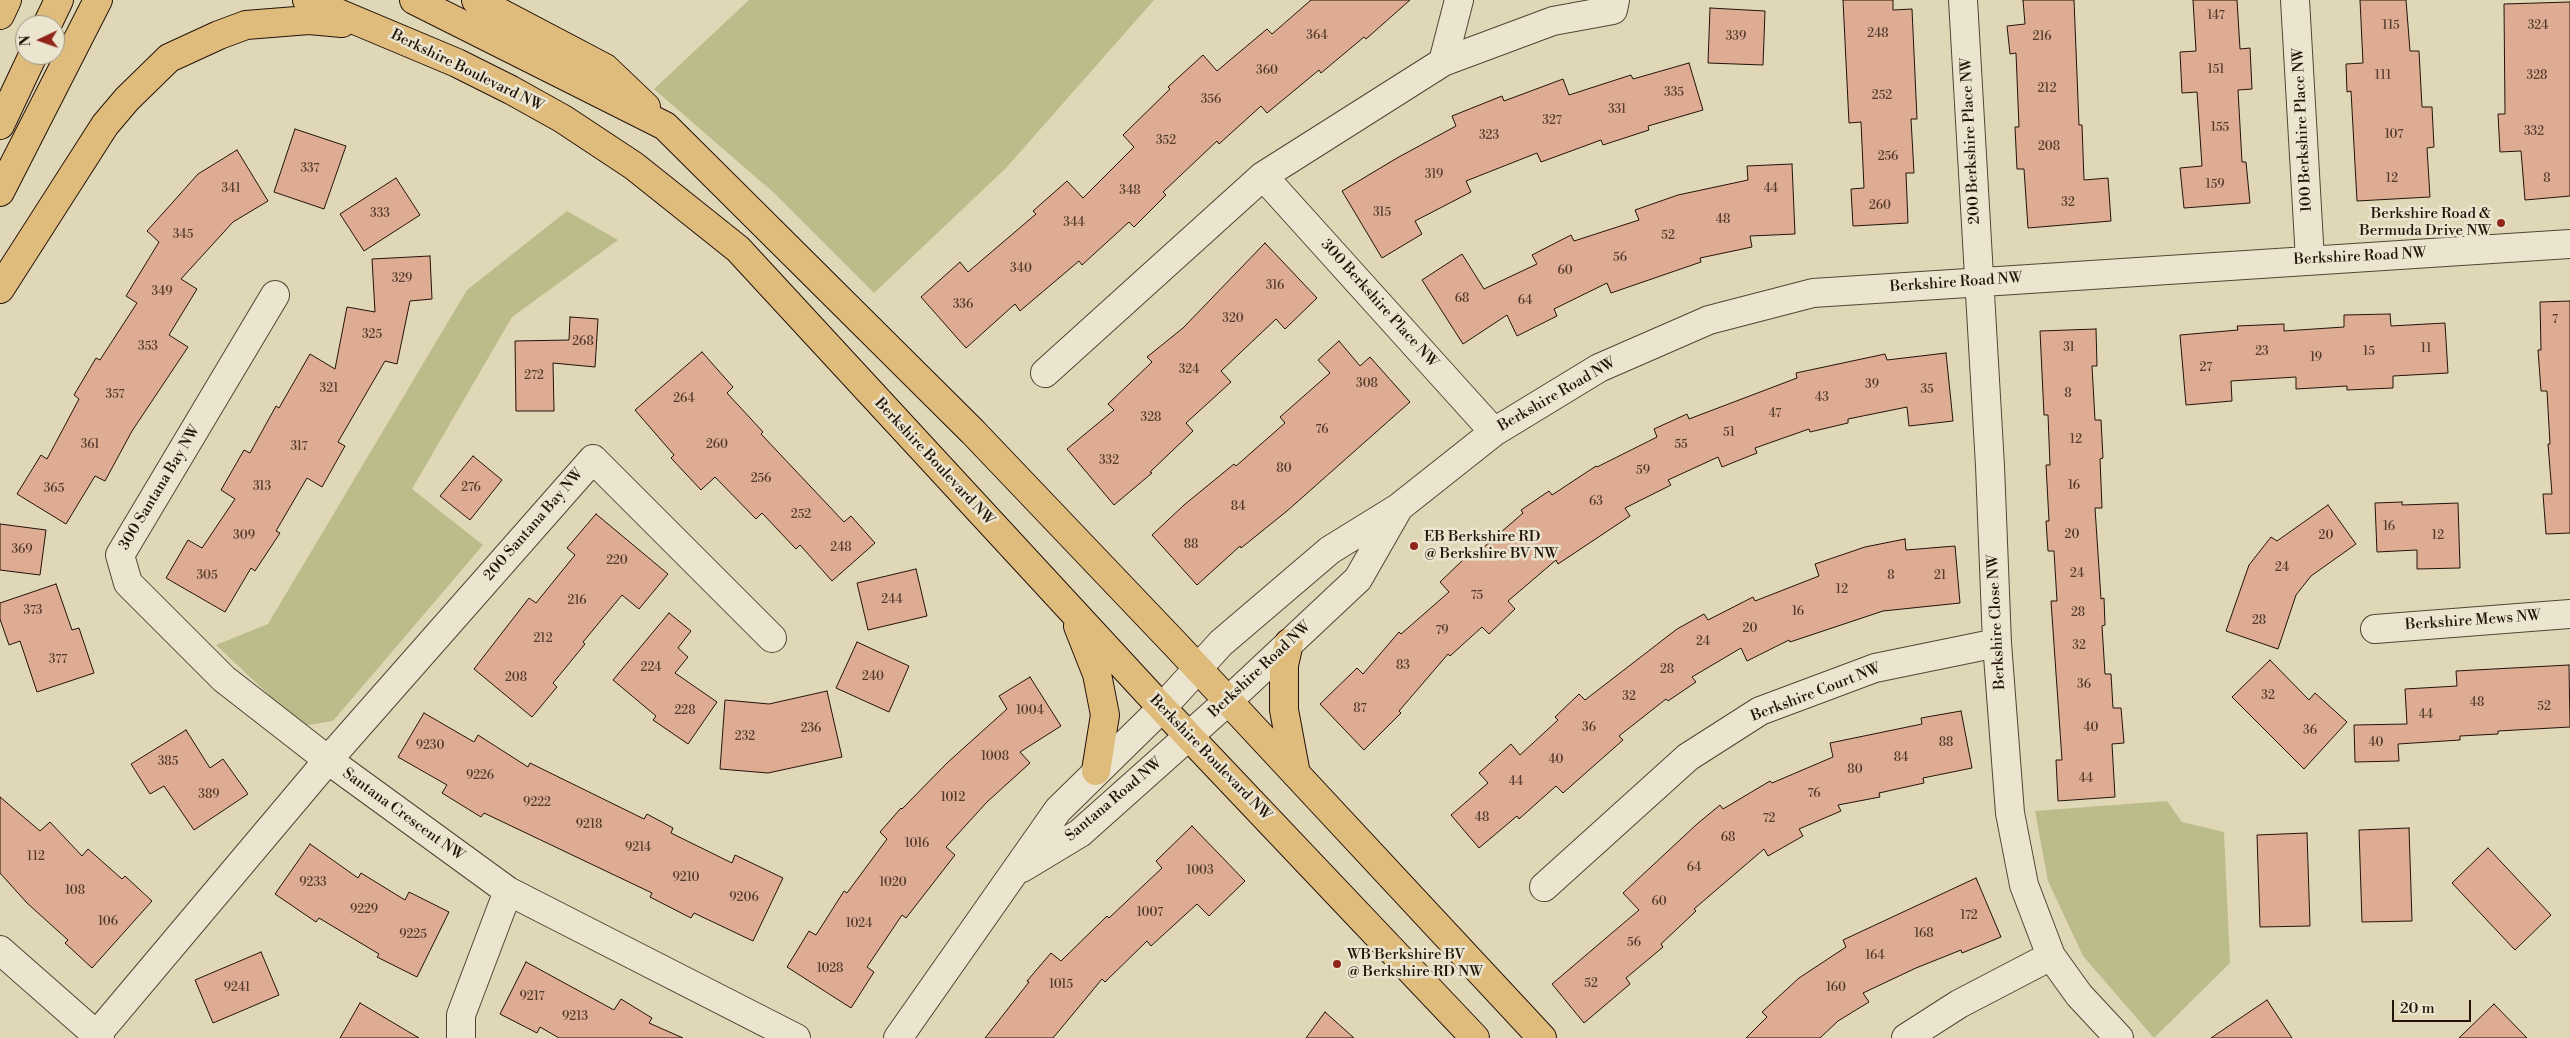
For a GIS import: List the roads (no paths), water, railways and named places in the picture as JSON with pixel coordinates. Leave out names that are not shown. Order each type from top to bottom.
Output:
[{"type":"main road","points":[[0,15],[7,0]]},
{"type":"main road","points":[[52,15],[59,0]]},
{"type":"main road","points":[[0,192],[98,0]]},
{"type":"main road","name":"Berkshire Boulevard NW","points":[[307,0],[371,25],[457,63],[563,119],[634,166],[738,249],[1162,708],[1475,1038]]},
{"type":"main road","points":[[414,0],[665,126]]},
{"type":"main road","points":[[476,0],[605,68],[665,126],[973,432],[1198,668],[1542,1038]]},
{"type":"main road","points":[[0,289],[105,125],[127,99],[169,58],[246,25],[309,20],[371,25]]},
{"type":"main road","points":[[0,125],[28,65]]},
{"type":"main road","points":[[1072,610],[1097,674],[1105,714],[1096,771]]},
{"type":"main road","points":[[1289,643],[1284,666],[1284,710],[1296,774]]},
{"type":"street","points":[[1443,62],[1459,0]]},
{"type":"street","points":[[1046,373],[1263,176],[1443,62],[1553,21],[1613,10],[1615,0]]},
{"type":"street","name":"200 Berkshire Place NW","points":[[1963,0],[1978,282]]},
{"type":"street","name":"100 Berkshire Place NW","points":[[2295,0],[2310,260]]},
{"type":"street","name":"300 Berkshire Place NW","points":[[1263,176],[1494,432]]},
{"type":"street","name":"Berkshire Road NW","points":[[1162,708],[1221,643],[1330,550],[1398,508],[1494,432],[1600,368],[1709,320],[1813,293],[2570,244]]},
{"type":"street","name":"Berkshire Close NW","points":[[1978,282],[1997,643],[2010,813],[2024,885],[2051,956],[2079,995],[2119,1038]]},
{"type":"street","name":"300 Santana Bay NW","points":[[275,295],[120,555],[128,583],[210,665],[328,760]]},
{"type":"street","name":"200 Santana Bay NW","points":[[328,760],[593,459],[772,638]]},
{"type":"street","name":"Berkshire Road NW","points":[[1189,735],[1358,579],[1398,508]]},
{"type":"street","name":"Berkshire Mews NW","points":[[2375,629],[2570,614]]},
{"type":"street","name":"Berkshire Court NW","points":[[1544,887],[1688,757],[1760,711],[1875,668],[1997,643]]},
{"type":"street","name":"Santana Road NW","points":[[898,1038],[1009,877],[1058,810],[1162,708]]},
{"type":"street","name":"Santana Road NW","points":[[1009,877],[1080,833],[1189,735]]},
{"type":"street","name":"Santana Crescent NW","points":[[97,1037],[328,760],[508,891],[796,1038]]},
{"type":"street","points":[[461,1038],[461,1015],[508,891]]},
{"type":"street","points":[[0,950],[97,1037]]},
{"type":"street","points":[[1906,1038],[1959,1004],[2051,956]]},
{"type":"place","name":"Berkshire Road & Bermuda Drive NW","points":[[2501,223]]},
{"type":"place","name":"EB Berkshire RD @ Berkshire BV NW","points":[[1414,546]]},
{"type":"place","name":"WB Berkshire BV @ Berkshire RD NW","points":[[1337,964]]}]
